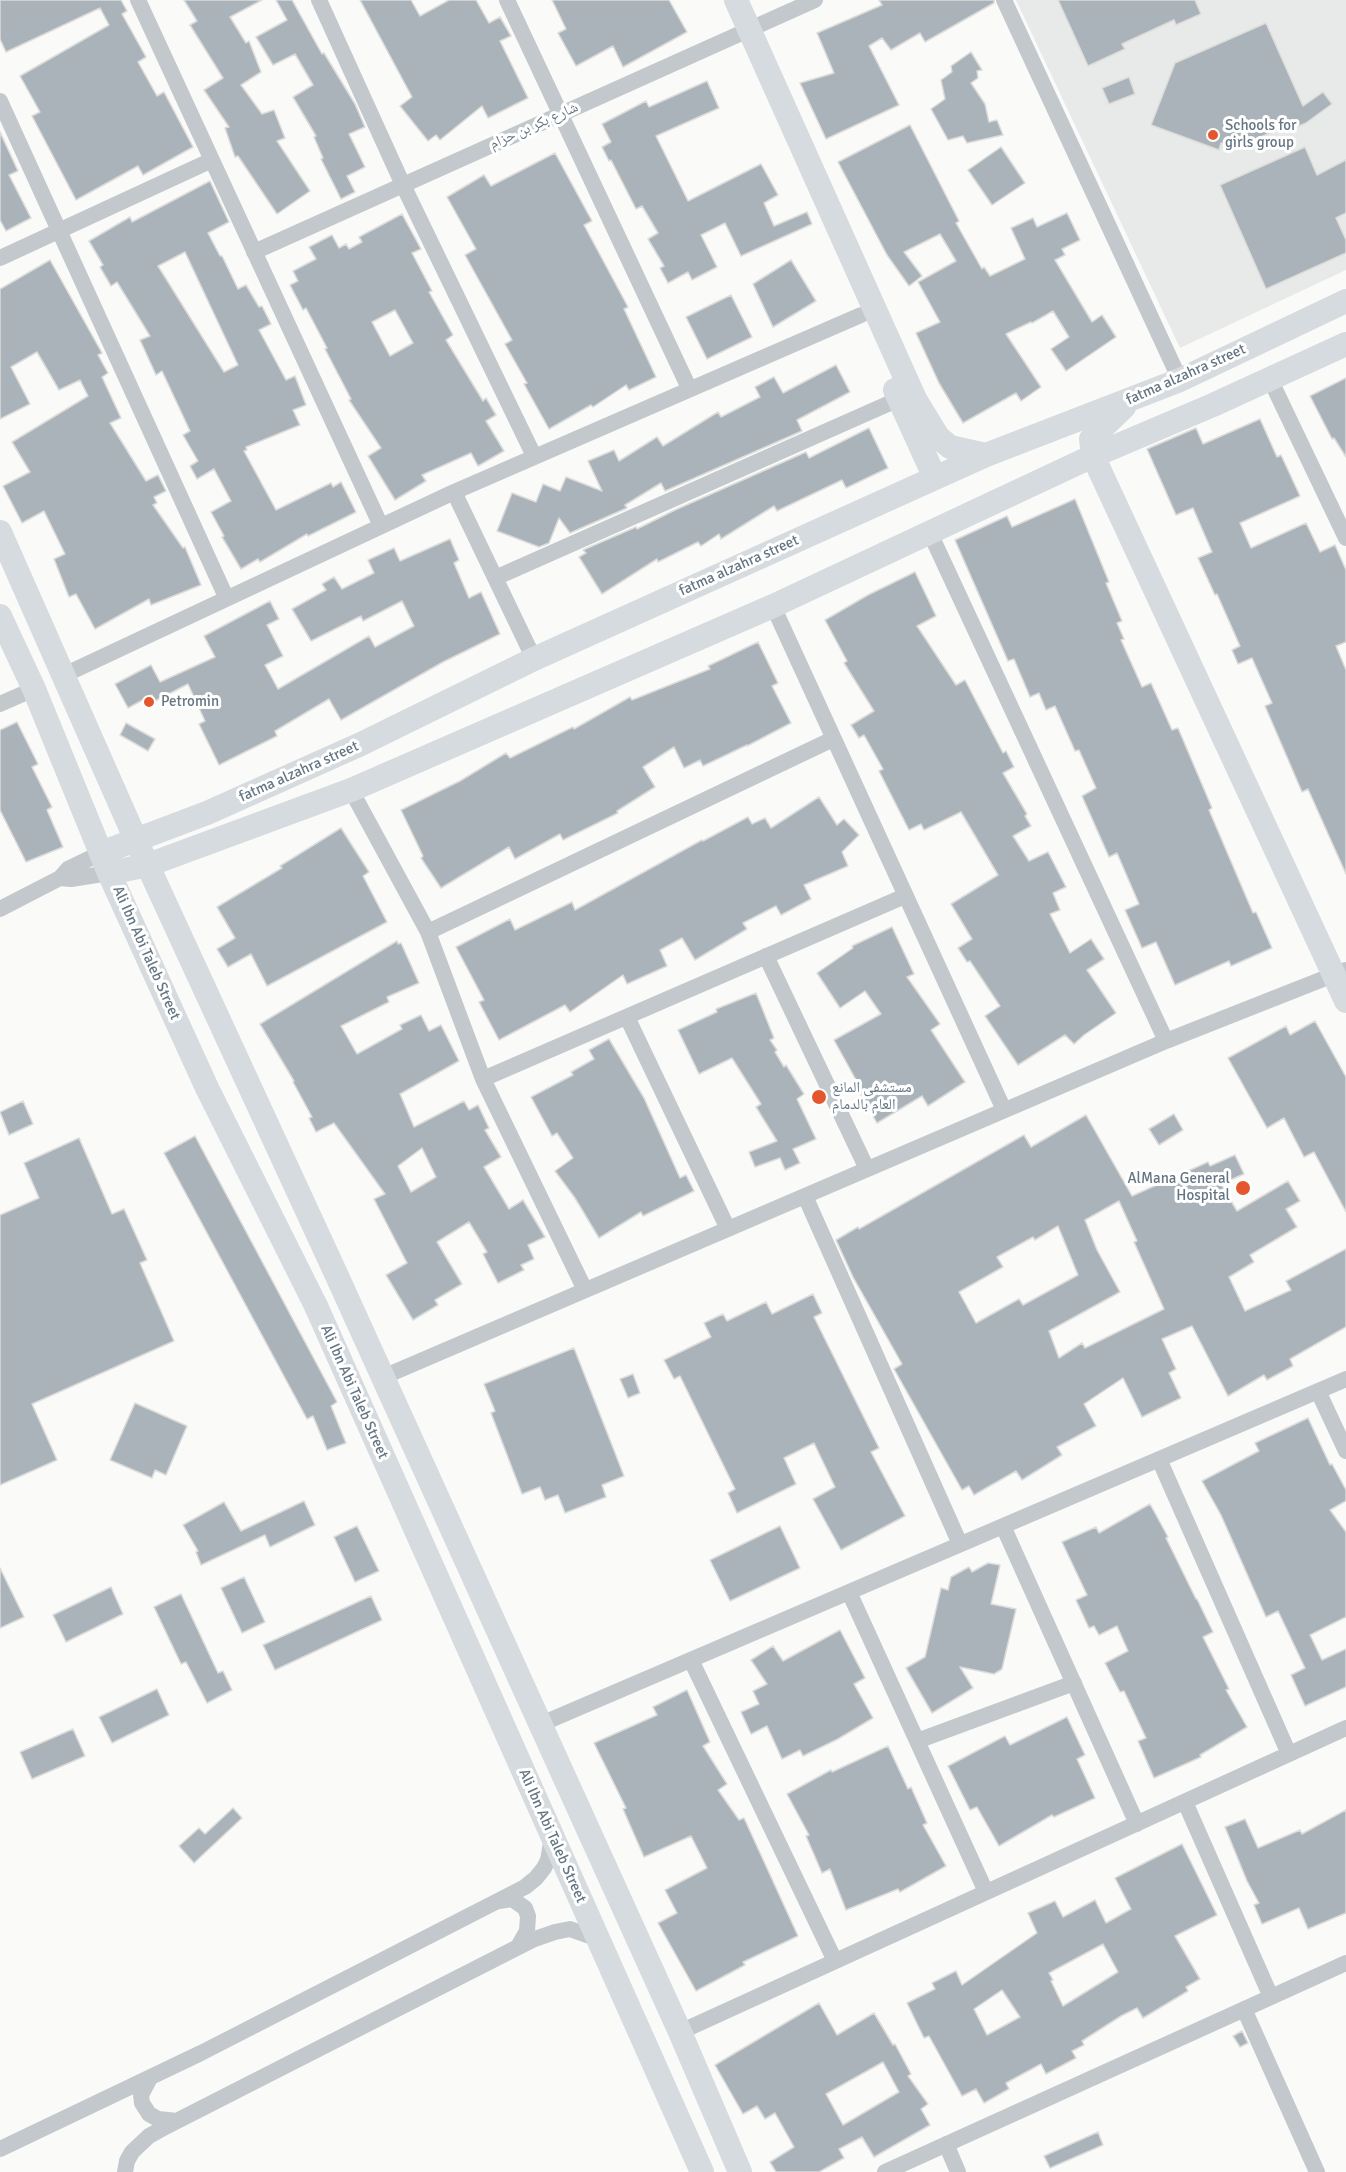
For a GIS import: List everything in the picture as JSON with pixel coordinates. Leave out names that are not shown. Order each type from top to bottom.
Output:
[{"type":"street","points":[[138,0],[381,526]]},
{"type":"street","points":[[319,0],[403,185],[534,456]]},
{"type":"street","points":[[507,0],[689,388]]},
{"type":"street","points":[[718,0],[742,33],[915,399],[938,437],[950,447],[986,455]]},
{"type":"street","points":[[736,0],[742,33],[861,315],[935,478]]},
{"type":"street","name":"شارع بكر بن حزام","points":[[254,252],[815,0]]},
{"type":"street","points":[[1004,0],[1180,380]]},
{"type":"street","points":[[0,101],[226,597]]},
{"type":"street","points":[[0,258],[212,160]]},
{"type":"street","name":"fatma alzahra street","points":[[105,863],[136,840],[207,813],[361,744],[534,659],[986,455],[1180,380],[1346,301]]},
{"type":"street","points":[[64,675],[454,492],[861,315]]},
{"type":"street","points":[[0,909],[60,878],[68,869],[105,863],[148,865],[351,790],[773,606],[1094,456],[1346,344]]},
{"type":"street","points":[[1270,379],[1344,531]]},
{"type":"street","points":[[495,578],[899,399]]},
{"type":"street","points":[[1133,399],[1091,439],[1094,456],[1340,972],[1346,1001]]},
{"type":"street","points":[[454,492],[534,659]]},
{"type":"street","points":[[0,532],[136,840],[680,2032],[740,2172]]},
{"type":"street","points":[[930,533],[1166,1041]]},
{"type":"street","points":[[773,606],[1004,1110]]},
{"type":"street","name":"Ali Ibn Abi Taleb Street","points":[[0,616],[34,689],[105,863],[207,1088],[316,1306],[702,2172]]},
{"type":"street","points":[[0,704],[34,689]]},
{"type":"street","points":[[428,932],[833,739]]},
{"type":"street","points":[[361,744],[345,772],[343,782],[351,790],[428,932],[483,1079],[585,1290]]},
{"type":"street","points":[[483,1079],[905,896]]},
{"type":"street","points":[[766,956],[867,1169]]},
{"type":"street","points":[[383,1377],[1166,1041],[1340,972]]},
{"type":"street","points":[[627,1017],[728,1229]]},
{"type":"street","points":[[805,1196],[960,1544]]},
{"type":"street","points":[[541,1724],[1346,1379]]},
{"type":"street","points":[[1318,1391],[1346,1451]]},
{"type":"street","points":[[1159,1459],[1289,1754]]},
{"type":"street","points":[[1003,1526],[1137,1824]]},
{"type":"street","points":[[849,1592],[986,1892]]},
{"type":"street","points":[[691,1660],[835,1961]]},
{"type":"street","points":[[917,1741],[1074,1683]]},
{"type":"street","points":[[680,2032],[1346,1728]]},
{"type":"street","points":[[1185,1802],[1271,1997]]},
{"type":"street","points":[[0,2149],[150,2078],[353,1977],[525,1887],[536,1878],[548,1860],[552,1836]]},
{"type":"street","points":[[496,1901],[512,1899],[525,1908],[528,1916],[527,1931],[518,1947]]},
{"type":"street","points":[[125,2172],[132,2152],[149,2136],[518,1947],[555,1932],[570,1929],[598,1939]]},
{"type":"street","points":[[885,2172],[1346,1963]]},
{"type":"street","points":[[1244,2009],[1317,2172]]},
{"type":"street","points":[[150,2078],[141,2095],[142,2103],[149,2114],[158,2119],[177,2121]]},
{"type":"street","points":[[946,2144],[958,2172]]},
{"type":"shaded area","name":"Schools for girls group","points":[[1016,0],[1346,0],[1346,270],[1180,348]]},
{"type":"building","points":[[0,0],[121,0],[127,11],[122,14],[146,57],[138,62],[157,96],[164,92],[193,147],[143,175],[138,166],[76,200],[32,116],[40,112],[20,76],[109,25],[100,8],[6,52],[0,39]]},
{"type":"building","points":[[184,0],[262,0],[230,17],[246,43],[249,41],[261,72],[241,85],[262,114],[274,110],[285,138],[277,141],[310,191],[277,214],[238,156],[235,157],[225,128],[229,127],[204,90],[223,78],[190,25],[197,21]]},
{"type":"building","points":[[276,0],[292,0],[322,54],[324,53],[355,104],[365,127],[349,134],[365,167],[347,176],[355,192],[341,199],[321,159],[323,158],[314,137],[316,136],[293,97],[313,85],[295,54],[273,65],[256,37],[287,20]]},
{"type":"building","points":[[360,0],[411,0],[420,16],[449,0],[476,0],[489,23],[500,17],[511,36],[500,41],[528,98],[488,118],[482,106],[440,140],[436,135],[428,141],[400,106],[412,97]]},
{"type":"building","points":[[552,0],[669,0],[687,32],[623,67],[613,46],[576,66],[558,33],[566,29]]},
{"type":"building","points":[[879,0],[994,0],[994,3],[925,42],[920,33],[891,50],[882,38],[869,46],[899,105],[826,139],[800,83],[834,73],[817,33],[882,5]]},
{"type":"building","points":[[1058,0],[1195,0],[1201,14],[1176,25],[1174,20],[1122,44],[1125,49],[1088,66]]},
{"type":"building","points":[[1266,23],[1303,106],[1323,92],[1332,104],[1306,123],[1294,128],[1292,123],[1234,149],[1221,143],[1219,150],[1151,125],[1175,63]]},
{"type":"building","points":[[971,52],[982,70],[977,71],[978,78],[971,83],[985,104],[989,122],[997,120],[1003,135],[967,143],[963,136],[948,140],[931,109],[945,99],[941,80],[952,72],[951,66]]},
{"type":"building","points":[[1129,77],[1135,94],[1109,104],[1102,88]]},
{"type":"building","points":[[707,81],[719,108],[656,136],[688,201],[761,164],[778,195],[764,203],[774,226],[807,212],[812,224],[741,256],[725,223],[701,235],[717,267],[692,280],[688,272],[668,283],[660,268],[664,266],[648,239],[658,233],[642,206],[636,209],[611,160],[609,161],[602,147],[611,142],[602,124],[646,101],[649,107]]},
{"type":"building","points":[[910,125],[959,221],[956,223],[982,269],[984,267],[990,276],[1025,259],[1011,228],[1033,218],[1037,227],[1067,213],[1080,240],[1062,249],[1065,255],[1055,260],[1092,322],[1102,315],[1116,337],[1066,371],[1051,349],[1069,337],[1053,311],[1006,334],[1041,387],[1021,401],[1016,393],[963,423],[939,383],[916,333],[940,322],[918,282],[956,261],[940,234],[904,252],[922,276],[909,286],[887,255],[838,162]]},
{"type":"building","points":[[0,132],[18,171],[9,175],[31,218],[6,231],[0,220]]},
{"type":"building","points":[[1001,147],[1025,183],[992,205],[968,170]]},
{"type":"building","points":[[1305,147],[1317,175],[1346,160],[1346,213],[1336,218],[1346,240],[1346,253],[1266,289],[1220,185]]},
{"type":"building","points":[[555,153],[592,221],[584,225],[628,307],[624,309],[656,377],[629,390],[626,385],[593,407],[591,405],[549,429],[505,344],[512,340],[465,255],[476,249],[447,197],[484,175],[491,186]]},
{"type":"building","points":[[210,181],[229,222],[208,233],[238,289],[246,285],[259,307],[262,306],[271,324],[259,330],[286,380],[295,376],[306,405],[293,410],[300,425],[246,447],[247,450],[244,451],[276,510],[331,483],[333,487],[341,482],[356,512],[308,536],[307,534],[260,562],[258,559],[241,569],[222,537],[224,536],[211,512],[231,501],[214,469],[197,479],[190,466],[198,461],[183,435],[190,431],[162,371],[156,375],[140,340],[150,336],[117,282],[111,286],[100,267],[103,265],[89,241],[130,217],[132,222]],"holes":[[[185,252],[238,365],[224,372],[158,266]]]},
{"type":"building","points":[[402,214],[421,249],[412,253],[432,291],[429,292],[453,335],[446,340],[483,401],[486,398],[496,415],[486,421],[504,451],[478,466],[471,453],[422,475],[426,481],[395,500],[368,456],[381,448],[349,400],[351,399],[325,349],[327,348],[306,308],[303,310],[290,285],[298,281],[293,271],[316,259],[309,247],[332,235],[339,248],[346,244],[349,249],[362,242],[359,237]],"holes":[[[395,310],[413,343],[390,356],[372,322]]]},
{"type":"building","points":[[50,260],[102,353],[98,355],[108,373],[102,377],[121,418],[110,423],[146,481],[158,475],[166,491],[154,497],[157,503],[153,505],[183,548],[185,547],[201,585],[151,605],[149,599],[95,629],[76,594],[69,597],[54,559],[65,554],[44,511],[22,523],[3,486],[30,472],[12,442],[88,396],[80,380],[59,390],[37,352],[11,367],[30,404],[0,419],[0,289]]},
{"type":"building","points":[[791,260],[816,301],[773,327],[753,284]]},
{"type":"building","points":[[731,295],[752,337],[707,359],[686,317]]},
{"type":"building","points":[[836,365],[850,392],[797,420],[802,431],[665,491],[661,483],[625,505],[627,508],[570,533],[559,518],[549,543],[539,547],[497,531],[512,493],[536,502],[543,484],[560,491],[566,477],[602,491],[588,461],[614,450],[619,461],[657,437],[663,446],[718,412],[721,417],[760,397],[755,387],[774,377],[783,393]]},
{"type":"building","points":[[1346,378],[1346,457],[1334,438],[1332,439],[1310,396]]},
{"type":"building","points":[[1260,419],[1277,457],[1281,455],[1300,496],[1240,523],[1251,548],[1306,523],[1320,552],[1335,545],[1346,570],[1346,642],[1336,646],[1346,670],[1346,874],[1308,789],[1302,792],[1265,706],[1272,703],[1252,658],[1238,664],[1232,650],[1240,646],[1198,558],[1212,552],[1193,508],[1176,515],[1147,449],[1196,428],[1203,444]]},
{"type":"building","points":[[869,428],[888,468],[846,488],[842,480],[777,511],[774,506],[721,539],[719,534],[701,546],[698,542],[658,562],[657,559],[602,594],[579,557],[586,553],[583,550],[636,527],[637,529],[806,452],[809,458]]},
{"type":"building","points":[[1075,499],[1109,582],[1106,583],[1122,621],[1117,623],[1124,639],[1121,640],[1142,687],[1151,683],[1172,730],[1178,728],[1212,808],[1209,810],[1253,913],[1256,912],[1272,948],[1231,966],[1229,961],[1175,985],[1156,942],[1142,948],[1125,910],[1139,904],[1117,853],[1109,857],[1082,796],[1096,788],[1079,750],[1075,751],[1055,706],[1046,710],[1039,693],[1030,697],[1014,659],[1008,661],[955,540],[1007,516],[1012,527]]},
{"type":"building","points":[[450,539],[459,560],[454,563],[469,598],[481,592],[500,634],[443,662],[341,720],[329,699],[275,731],[277,736],[219,765],[199,724],[205,721],[188,684],[155,701],[152,695],[128,708],[115,684],[151,665],[160,682],[215,657],[204,636],[270,601],[279,619],[267,625],[283,656],[265,665],[278,689],[369,636],[375,647],[414,626],[402,601],[363,621],[361,616],[311,641],[292,609],[326,590],[322,584],[334,577],[342,589],[374,573],[368,560],[394,548],[400,561]]},
{"type":"building","points":[[915,572],[936,616],[917,626],[956,685],[965,680],[1003,753],[1006,751],[1014,767],[1003,773],[1027,814],[1025,816],[1031,826],[1013,836],[1029,861],[1048,852],[1066,887],[1053,893],[1060,910],[1050,914],[1070,953],[1091,939],[1104,959],[1087,970],[1116,1013],[1074,1044],[1065,1035],[1018,1065],[985,1016],[1000,1006],[970,961],[967,962],[958,948],[972,939],[951,904],[998,875],[961,812],[924,830],[921,824],[909,830],[879,771],[883,769],[864,735],[859,738],[851,725],[874,711],[844,663],[847,661],[825,620],[868,595]]},
{"type":"building","points":[[758,642],[778,683],[772,686],[791,723],[703,766],[700,760],[684,768],[674,747],[643,767],[655,787],[617,811],[618,813],[563,840],[560,834],[515,859],[509,847],[441,888],[421,858],[423,856],[401,810],[460,781],[506,753],[510,758],[573,727],[574,729],[630,697],[632,700],[710,669],[708,666]]},
{"type":"building","points":[[17,722],[38,764],[32,767],[52,807],[47,810],[63,847],[26,862],[0,810],[0,730]]},
{"type":"building","points":[[126,723],[155,739],[148,751],[120,735]]},
{"type":"building","points":[[819,797],[837,825],[844,819],[859,835],[842,852],[848,866],[804,885],[811,899],[781,915],[776,906],[743,923],[747,929],[695,960],[682,938],[660,950],[667,966],[627,984],[623,975],[570,1012],[565,1005],[499,1040],[479,1002],[484,1000],[456,947],[510,919],[515,930],[572,902],[575,910],[748,817],[752,824],[765,818],[771,828]]},
{"type":"building","points":[[341,828],[369,872],[363,876],[387,922],[267,986],[251,954],[228,967],[217,949],[235,938],[217,907],[282,868],[280,866]]},
{"type":"building","points":[[892,927],[914,974],[907,977],[940,1024],[931,1030],[965,1082],[928,1106],[922,1096],[877,1123],[834,1040],[881,1014],[865,991],[840,1008],[817,973],[853,948],[852,946]]},
{"type":"building","points":[[397,941],[398,944],[401,943],[419,983],[387,997],[389,1002],[341,1026],[357,1054],[402,1029],[400,1025],[421,1015],[429,1031],[441,1025],[459,1061],[400,1094],[414,1127],[464,1101],[469,1110],[478,1105],[489,1128],[485,1130],[501,1157],[484,1167],[509,1209],[523,1200],[545,1237],[528,1245],[534,1259],[521,1265],[524,1270],[498,1283],[483,1254],[487,1252],[469,1222],[437,1242],[462,1284],[435,1300],[438,1305],[413,1320],[386,1275],[407,1263],[374,1199],[385,1194],[334,1123],[316,1132],[309,1118],[312,1117],[294,1081],[260,1024]],"holes":[[[422,1148],[436,1177],[411,1192],[398,1166]]]},
{"type":"building","points":[[756,993],[774,1038],[770,1040],[777,1050],[775,1052],[804,1094],[797,1099],[816,1139],[793,1149],[800,1163],[785,1170],[780,1158],[755,1167],[749,1152],[777,1141],[756,1107],[761,1104],[732,1058],[699,1074],[678,1030],[717,1012],[716,1009]]},
{"type":"building","points":[[1315,1021],[1346,1077],[1346,1212],[1314,1152],[1304,1157],[1284,1118],[1267,1128],[1228,1058],[1286,1026],[1290,1035]]},
{"type":"building","points":[[609,1039],[644,1098],[680,1178],[686,1175],[694,1191],[643,1216],[641,1212],[599,1238],[575,1198],[555,1171],[573,1158],[557,1133],[552,1136],[531,1097],[573,1075],[571,1072],[594,1059],[589,1050]]},
{"type":"building","points":[[23,1101],[33,1124],[9,1135],[0,1112]]},
{"type":"building","points":[[1174,1114],[1183,1130],[1159,1145],[1149,1129]]},
{"type":"building","points":[[1086,1115],[1132,1196],[1208,1162],[1210,1166],[1235,1155],[1244,1174],[1221,1184],[1237,1211],[1288,1181],[1300,1201],[1286,1209],[1297,1227],[1250,1255],[1254,1262],[1229,1277],[1245,1311],[1291,1290],[1286,1281],[1346,1249],[1346,1327],[1290,1359],[1293,1366],[1267,1380],[1264,1375],[1228,1396],[1192,1326],[1162,1339],[1176,1369],[1169,1373],[1181,1398],[1142,1417],[1123,1378],[1084,1404],[1096,1426],[1057,1447],[1062,1455],[1022,1480],[1016,1471],[974,1495],[969,1486],[962,1490],[894,1369],[902,1364],[853,1277],[836,1240],[1024,1135],[1031,1147]],"holes":[[[1119,1201],[1137,1241],[1134,1242],[1164,1309],[1085,1348],[1082,1343],[1059,1358],[1049,1331],[1120,1292],[1097,1250],[1085,1220]],[[1058,1226],[1078,1275],[1023,1305],[1019,1299],[976,1323],[959,1292],[1003,1267],[997,1257],[1033,1237],[1035,1240]]]},
{"type":"building","points":[[195,1136],[337,1402],[331,1406],[346,1443],[327,1450],[313,1416],[307,1419],[164,1153]]},
{"type":"building","points":[[79,1138],[112,1214],[124,1209],[147,1260],[140,1263],[174,1341],[32,1404],[57,1460],[0,1485],[0,1215],[39,1198],[24,1163]]},
{"type":"building","points":[[813,1294],[822,1313],[814,1317],[879,1448],[871,1452],[905,1516],[841,1550],[813,1499],[835,1487],[814,1443],[784,1458],[796,1484],[737,1513],[728,1493],[735,1489],[680,1376],[674,1379],[664,1360],[711,1337],[704,1323],[723,1314],[727,1321],[766,1302],[772,1314]]},
{"type":"building","points":[[574,1348],[624,1476],[602,1485],[606,1497],[565,1513],[558,1495],[545,1500],[540,1487],[522,1494],[491,1413],[495,1411],[484,1384]]},
{"type":"building","points":[[633,1374],[640,1393],[628,1398],[620,1379]]},
{"type":"building","points":[[135,1403],[187,1426],[166,1475],[155,1470],[152,1478],[110,1460]]},
{"type":"building","points":[[1308,1418],[1330,1465],[1332,1464],[1346,1490],[1346,1501],[1330,1510],[1346,1532],[1346,1617],[1310,1635],[1322,1660],[1346,1649],[1346,1687],[1305,1706],[1291,1675],[1305,1668],[1278,1611],[1266,1617],[1221,1515],[1202,1481],[1259,1451],[1255,1443]]},
{"type":"building","points":[[304,1501],[315,1525],[270,1547],[265,1535],[201,1565],[196,1552],[198,1551],[183,1525],[224,1502],[241,1531]]},
{"type":"building","points":[[1150,1504],[1213,1632],[1203,1637],[1229,1689],[1226,1690],[1247,1727],[1200,1755],[1201,1757],[1154,1778],[1138,1741],[1146,1738],[1124,1691],[1120,1692],[1105,1663],[1128,1651],[1117,1626],[1099,1635],[1094,1626],[1089,1628],[1076,1600],[1087,1595],[1062,1542],[1096,1527],[1099,1533]]},
{"type":"building","points":[[357,1526],[379,1571],[355,1582],[334,1537]]},
{"type":"building","points":[[780,1526],[800,1568],[730,1601],[710,1560]]},
{"type":"building","points":[[988,1563],[1000,1565],[991,1604],[1016,1609],[1002,1669],[994,1674],[960,1667],[973,1688],[932,1713],[906,1668],[925,1657],[941,1588],[948,1590],[951,1577],[969,1567],[972,1572]]},
{"type":"building","points":[[0,1568],[24,1617],[0,1628]]},
{"type":"building","points":[[244,1577],[265,1622],[242,1633],[221,1588]]},
{"type":"building","points":[[111,1587],[123,1614],[66,1642],[53,1615]]},
{"type":"building","points":[[181,1594],[218,1673],[223,1671],[232,1690],[207,1703],[186,1662],[181,1664],[154,1607]]},
{"type":"building","points":[[371,1596],[382,1620],[275,1670],[263,1645]]},
{"type":"building","points":[[840,1630],[865,1678],[854,1684],[873,1718],[803,1756],[800,1750],[782,1759],[767,1726],[751,1734],[741,1712],[759,1704],[753,1691],[767,1684],[751,1660],[773,1646],[783,1661]]},
{"type":"building","points":[[157,1689],[169,1715],[112,1743],[99,1717]]},
{"type":"building","points":[[687,1690],[710,1742],[703,1746],[727,1784],[718,1790],[739,1820],[744,1818],[798,1936],[743,1962],[745,1965],[696,1991],[658,1923],[677,1913],[665,1890],[707,1868],[691,1836],[644,1857],[623,1809],[626,1808],[594,1743],[657,1715],[653,1707]]},
{"type":"building","points":[[1067,1717],[1085,1755],[1077,1759],[1095,1798],[1054,1817],[1052,1815],[999,1846],[977,1807],[970,1810],[948,1766],[1005,1736],[1010,1745]]},
{"type":"building","points":[[73,1729],[85,1756],[32,1779],[20,1752]]},
{"type":"building","points":[[888,1746],[908,1789],[911,1787],[927,1823],[923,1825],[946,1866],[900,1892],[898,1889],[846,1910],[830,1869],[822,1873],[806,1836],[809,1835],[787,1794],[831,1770],[832,1772]]},
{"type":"building","points":[[233,1808],[242,1818],[194,1863],[179,1846],[199,1828],[205,1834]]},
{"type":"building","points":[[1346,1810],[1346,1913],[1308,1929],[1299,1908],[1262,1924],[1254,1905],[1259,1903],[1247,1881],[1225,1827],[1245,1819],[1258,1848],[1300,1830],[1302,1834]]},
{"type":"building","points":[[1182,1844],[1217,1915],[1175,1936],[1200,1979],[1186,1987],[1188,1991],[1143,2018],[1137,2008],[1121,2016],[1082,2041],[1084,2045],[1072,2051],[1076,2058],[1046,2074],[1041,2064],[1006,2083],[1009,2089],[984,2103],[976,2089],[962,2096],[929,2036],[924,2038],[907,2003],[935,1989],[932,1983],[956,1971],[962,1985],[1037,1933],[1028,1913],[1055,1901],[1063,1917],[1095,1900],[1106,1923],[1131,1909],[1115,1878]],"holes":[[[1103,1944],[1118,1972],[1063,2006],[1049,1973]],[[1002,1990],[1020,2017],[987,2035],[974,2009]]]},
{"type":"building","points":[[819,2003],[837,2035],[874,2013],[893,2045],[895,2044],[911,2074],[908,2076],[928,2104],[921,2109],[930,2125],[874,2157],[862,2137],[839,2149],[844,2158],[819,2172],[776,2172],[770,2162],[794,2147],[775,2113],[765,2119],[757,2106],[743,2114],[715,2065]],"holes":[[[883,2062],[899,2092],[843,2125],[826,2094]]]},
{"type":"building","points":[[1242,2031],[1248,2043],[1240,2047],[1233,2036]]},
{"type":"building","points":[[1098,2132],[1103,2145],[1050,2168],[1044,2156]]},
{"type":"place","name":"Schools for girls group","points":[[1213,135]]},
{"type":"place","name":"Petromin","points":[[149,702]]},
{"type":"place","name":"مستشفى المانع العام بالدمام","points":[[819,1097]]},
{"type":"place","name":"AlMana General Hospital","points":[[1243,1188]]}]
